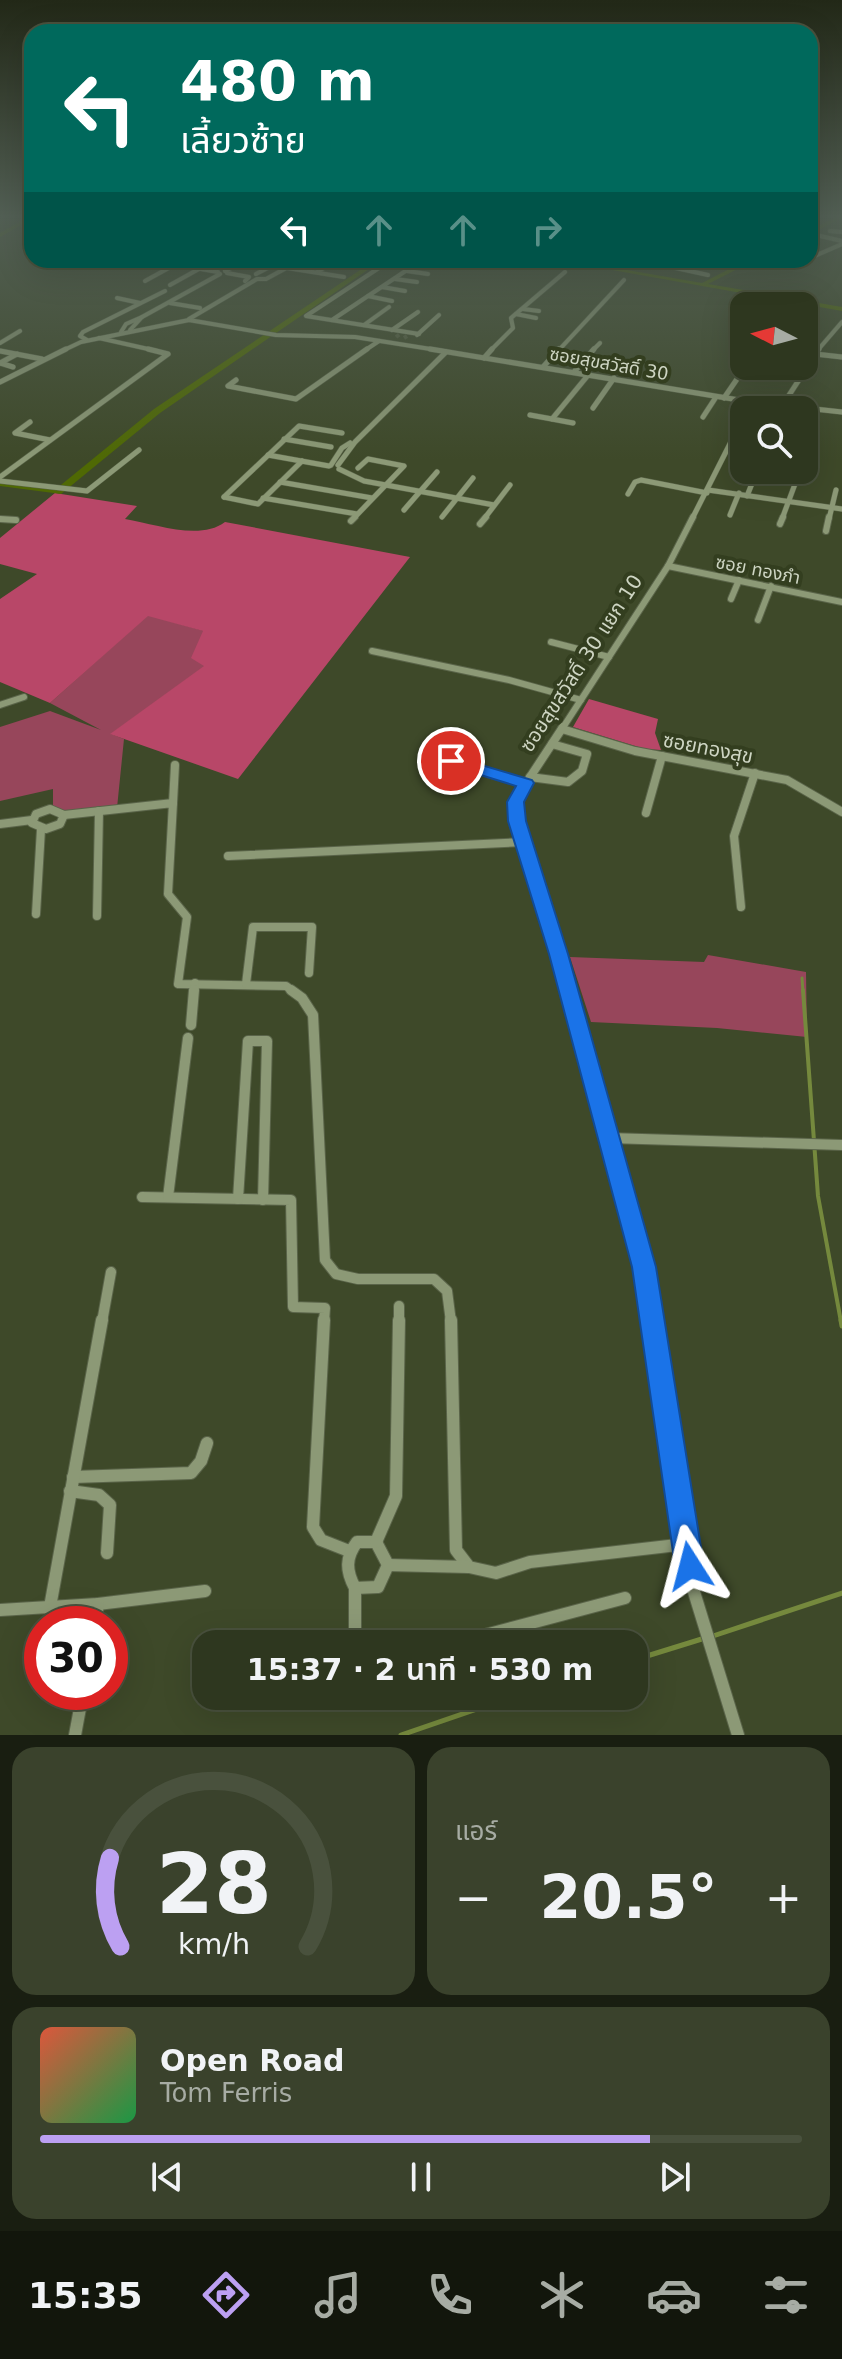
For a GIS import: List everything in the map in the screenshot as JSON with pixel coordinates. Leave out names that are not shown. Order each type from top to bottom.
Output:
[{"type":"street","points":[[117,298],[141,303]]},
{"type":"street","points":[[87,340],[80,336],[83,332],[151,298]]},
{"type":"street","points":[[121,332],[126,324],[179,298]]},
{"type":"street","points":[[189,317],[217,298]]},
{"type":"street","points":[[189,317],[221,298]]},
{"type":"street","points":[[331,298],[306,314],[392,330],[403,336],[419,334]]},
{"type":"street","points":[[332,320],[365,298]]},
{"type":"street","points":[[363,325],[391,304],[374,298]]},
{"type":"street","points":[[484,358],[513,328],[510,321],[516,314],[536,298]]},
{"type":"street","points":[[543,367],[607,298]]},
{"type":"street","points":[[170,303],[200,308]]},
{"type":"street","points":[[523,309],[539,311]]},
{"type":"street","points":[[392,330],[418,312]]},
{"type":"street","points":[[516,314],[536,318]]},
{"type":"street","points":[[411,342],[439,315]]},
{"type":"street","points":[[130,330],[130,326],[142,317]]},
{"type":"street","name":"ซอยสุขสวัสดิ์ 30","points":[[0,382],[87,340],[189,317],[276,335],[348,336],[389,342],[403,336],[446,352],[730,399]]},
{"type":"street","points":[[818,350],[842,322]]},
{"type":"street","points":[[0,343],[20,331]]},
{"type":"street","points":[[0,479],[167,356],[166,353],[96,338]]},
{"type":"street","points":[[236,380],[228,386],[296,399],[379,341]]},
{"type":"street","points":[[574,372],[600,343]]},
{"type":"street","points":[[0,351],[43,359]]},
{"type":"street","points":[[334,466],[446,352]]},
{"type":"street","points":[[0,363],[17,354]]},
{"type":"street","points":[[818,354],[842,357]]},
{"type":"street","points":[[0,363],[13,367]]},
{"type":"street","points":[[552,419],[589,374]]},
{"type":"street","points":[[593,408],[614,378]]},
{"type":"street","points":[[724,398],[736,380]]},
{"type":"street","points":[[703,417],[716,397]]},
{"type":"street","name":"ซอยสุขสวัสดิ์ 30","points":[[818,410],[842,412]]},
{"type":"street","points":[[530,415],[573,423]]},
{"type":"street","points":[[30,422],[15,433],[50,440]]},
{"type":"street","points":[[302,461],[258,504],[224,497],[299,426],[342,433]]},
{"type":"street","points":[[284,439],[331,447]]},
{"type":"street","name":"ซอยสุขสวัสดิ์ 30 แยก 10","points":[[730,445],[668,566],[528,780],[515,809],[644,1267],[700,1619],[738,1735]]},
{"type":"street","points":[[0,479],[90,491],[139,450]]},
{"type":"street","points":[[268,455],[334,466],[358,480],[494,505]]},
{"type":"street","points":[[351,521],[404,466],[368,459],[358,468]]},
{"type":"street","points":[[404,510],[437,472]]},
{"type":"street","points":[[442,517],[473,478]]},
{"type":"street","points":[[628,494],[635,482],[641,480],[842,509]]},
{"type":"street","points":[[280,482],[372,498]]},
{"type":"street","points":[[750,495],[753,484]]},
{"type":"street","points":[[780,524],[795,484]]},
{"type":"street","points":[[480,524],[510,485]]},
{"type":"street","points":[[826,531],[836,490]]},
{"type":"street","points":[[730,515],[739,493]]},
{"type":"street","points":[[263,498],[357,514]]},
{"type":"street","points":[[0,519],[16,520]]},
{"type":"street","name":"ซอย ทองภํา","points":[[668,566],[842,602]]},
{"type":"street","points":[[731,599],[739,580]]},
{"type":"street","points":[[758,620],[771,586]]},
{"type":"street","points":[[551,642],[609,657]]},
{"type":"street","points":[[372,651],[509,680],[581,700]]},
{"type":"street","points":[[0,705],[24,697]]},
{"type":"street","name":"ซอยทองสุข","points":[[562,729],[662,756],[787,780],[842,812]]},
{"type":"street","points":[[451,761],[528,780],[568,782],[583,771],[587,754],[552,744]]},
{"type":"street","points":[[646,813],[662,756]]},
{"type":"street","points":[[175,765],[168,894],[187,917],[178,984],[286,986],[302,998],[313,1015],[325,1260],[336,1274],[358,1279],[434,1279],[447,1291],[451,1304],[456,1550],[469,1567]]},
{"type":"street","points":[[741,907],[734,836],[755,773]]},
{"type":"street","points":[[64,815],[173,803]]},
{"type":"street","points":[[0,824],[32,820],[36,814],[50,809],[59,810],[64,815]]},
{"type":"street","points":[[97,916],[99,811]]},
{"type":"street","points":[[32,820],[41,829],[60,824],[64,815]]},
{"type":"street","points":[[36,914],[41,829]]},
{"type":"street","points":[[228,856],[524,842]]},
{"type":"street","points":[[246,984],[253,927],[312,927],[309,973]]},
{"type":"street","points":[[191,1025],[195,983]]},
{"type":"street","points":[[168,1197],[188,1038]]},
{"type":"street","points":[[238,1199],[248,1041],[267,1041],[263,1200]]},
{"type":"street","points":[[609,1138],[842,1145]]},
{"type":"street","points":[[142,1197],[291,1200],[293,1307],[325,1308],[313,1527],[321,1540],[349,1551]]},
{"type":"street","points":[[50,1606],[111,1272]]},
{"type":"street","points":[[376,1542],[396,1496],[399,1306]]},
{"type":"street","points":[[73,1477],[191,1473],[201,1461],[207,1443]]},
{"type":"street","points":[[70,1491],[99,1495],[110,1505],[107,1553]]},
{"type":"street","points":[[355,1630],[355,1588],[346,1574],[349,1551],[357,1542],[376,1542]]},
{"type":"street","points":[[376,1542],[388,1565]]},
{"type":"street","points":[[388,1565],[469,1567],[496,1573],[530,1562],[686,1544]]},
{"type":"street","points":[[355,1588],[378,1587],[388,1565]]},
{"type":"street","points":[[66,1606],[205,1591]]},
{"type":"street","points":[[504,1630],[625,1598]]},
{"type":"street","points":[[0,1610],[24,1609]]},
{"type":"street","points":[[75,1735],[80,1710]]},
{"type":"shaded area","points":[[55,493],[137,506],[125,519],[163,527],[203,530],[225,522],[410,557],[238,779],[110,734],[204,666],[191,658],[203,631],[148,616],[50,703],[0,682],[0,599],[37,574],[0,564],[0,538]]},
{"type":"shaded area","points":[[148,615],[204,631],[205,666],[111,734],[124,739],[117,808],[67,813],[53,807],[53,789],[0,801],[0,727],[50,711],[101,730],[50,703]]},
{"type":"shaded area","points":[[589,699],[658,719],[655,733],[661,750],[645,749],[573,727]]},
{"type":"shaded area","points":[[708,955],[806,972],[807,1037],[717,1028],[591,1022],[570,957],[704,962]]},
{"type":"waterway","points":[[0,484],[58,492],[157,411],[323,298]]},
{"type":"waterway","points":[[778,298],[842,309]]},
{"type":"waterway","points":[[802,978],[803,992]]},
{"type":"waterway","points":[[803,990],[818,1196],[841,1322]]},
{"type":"waterway","points":[[841,1320],[842,1326]]},
{"type":"waterway","points":[[713,1636],[842,1593]]},
{"type":"waterway","points":[[648,1656],[705,1638]]},
{"type":"waterway","points":[[401,1735],[474,1710]]},
{"type":"tunnel","points":[[396,337],[400,334]]},
{"type":"route","points":[[451,761],[526,783],[516,802],[517,821],[558,954],[644,1267],[690,1566]]}]
